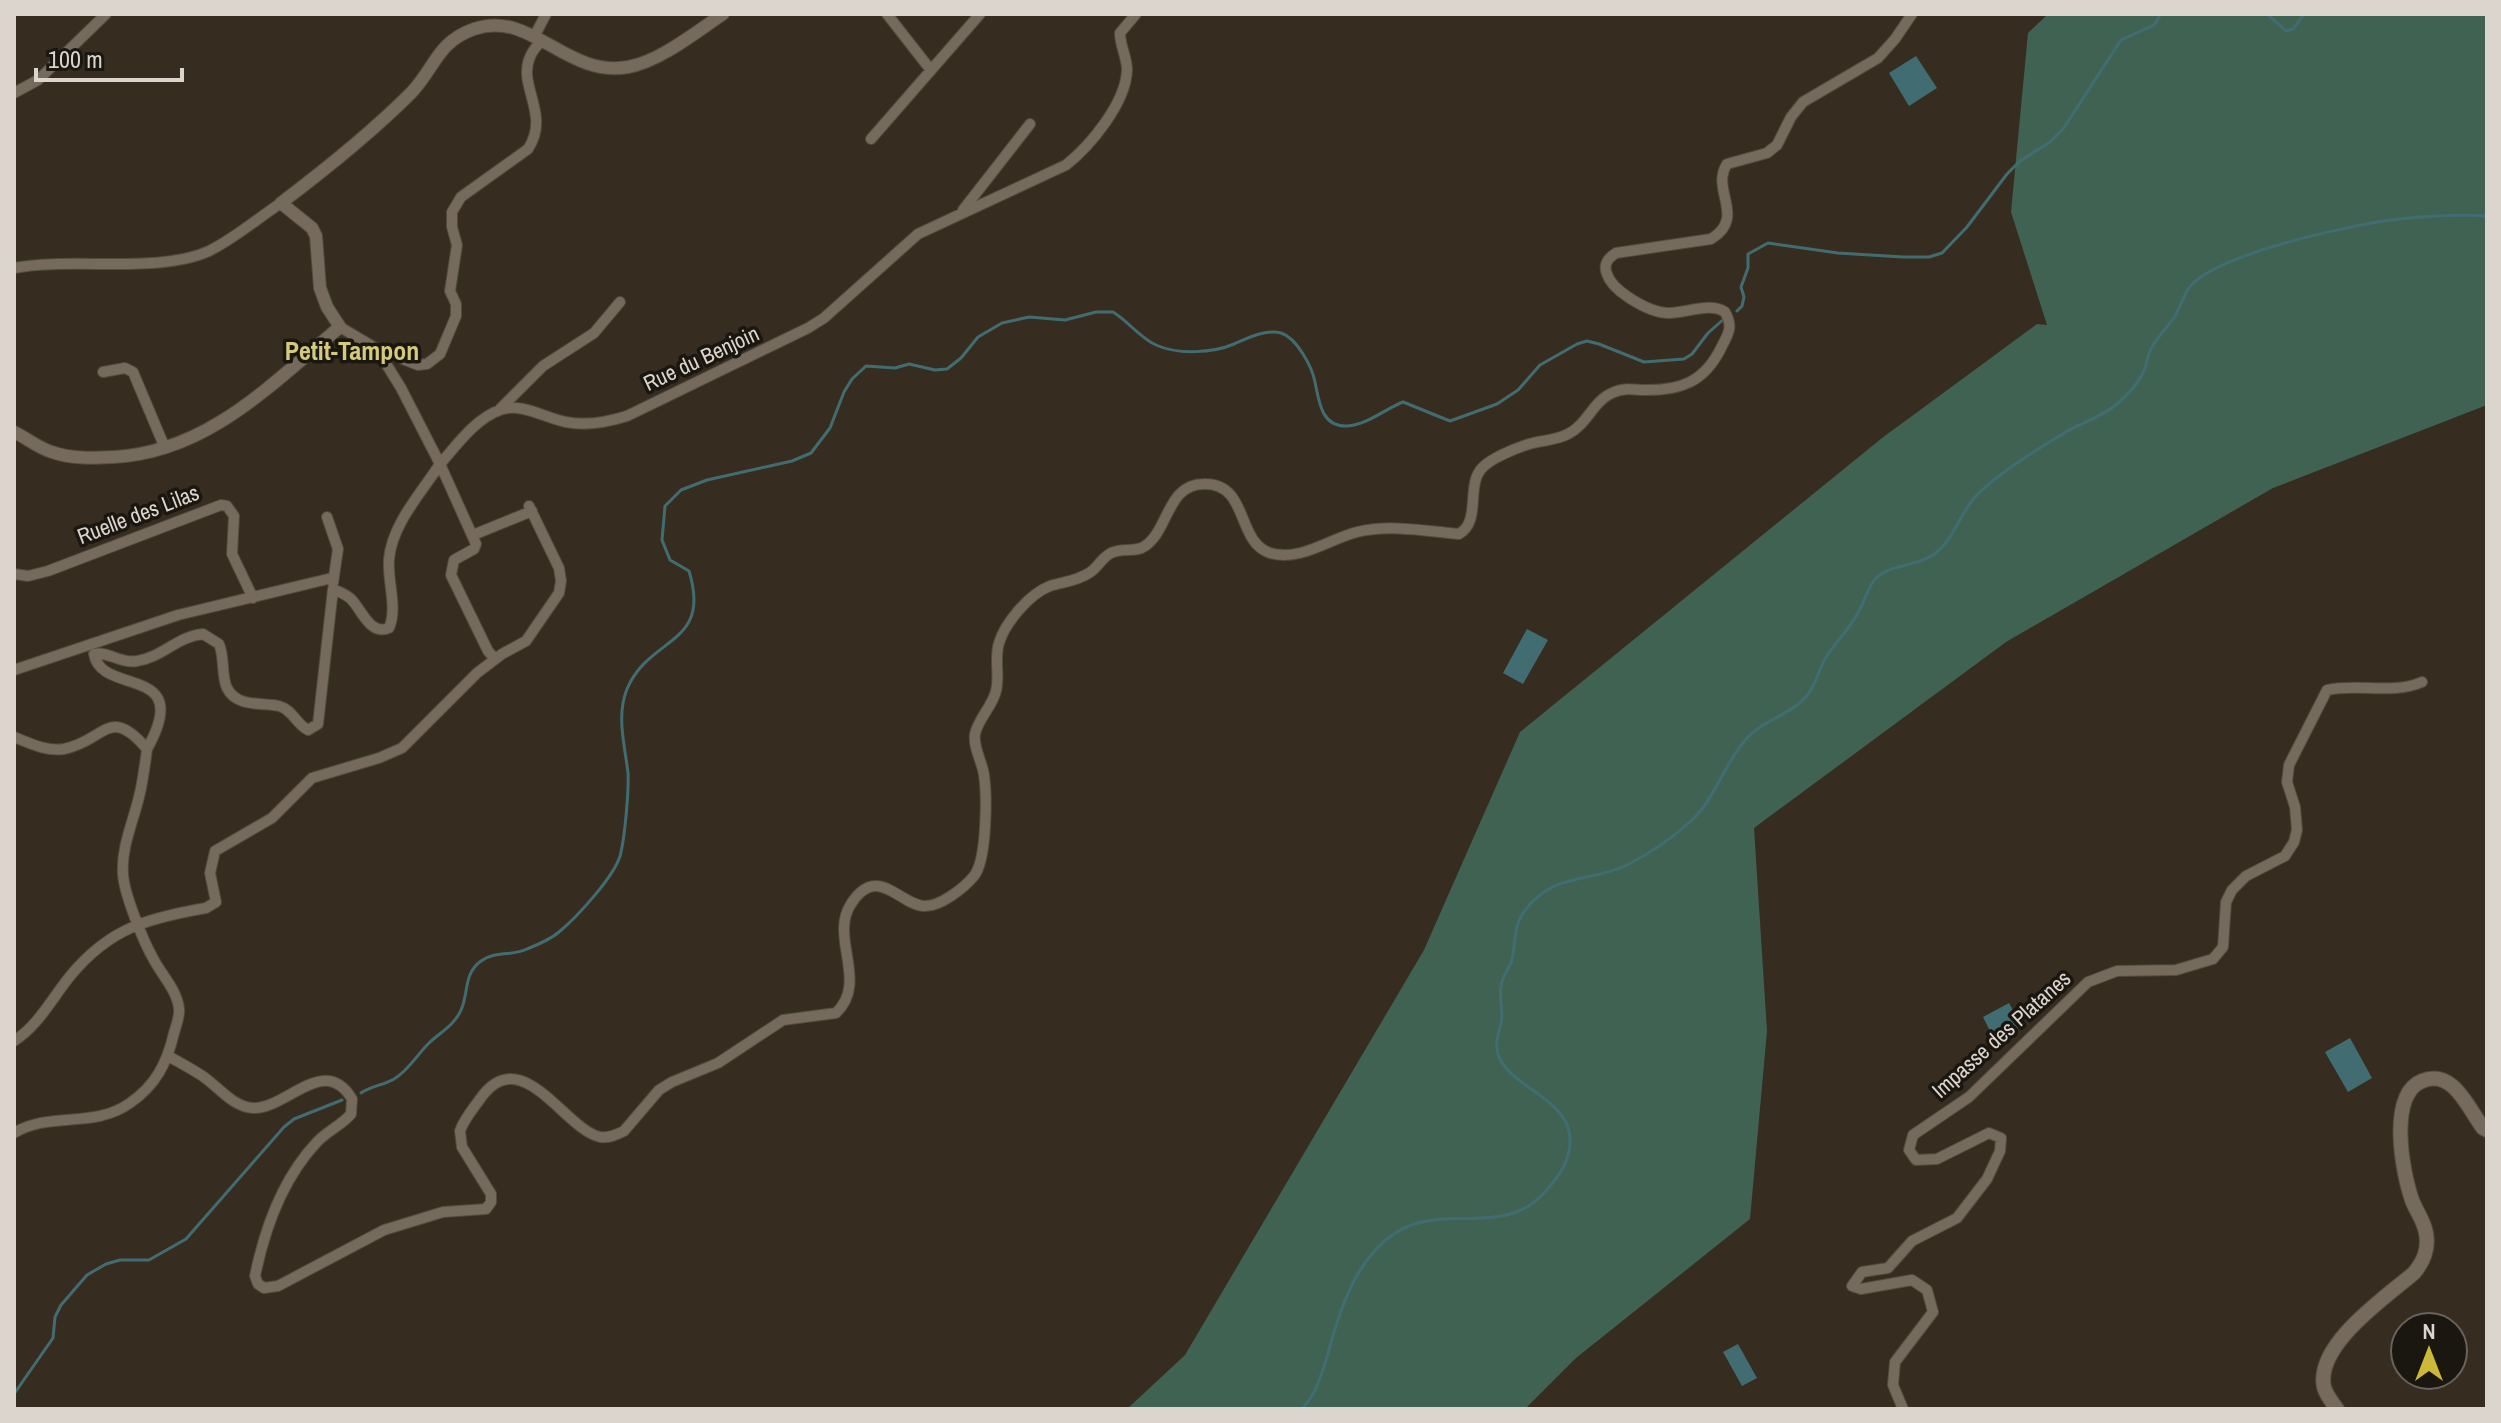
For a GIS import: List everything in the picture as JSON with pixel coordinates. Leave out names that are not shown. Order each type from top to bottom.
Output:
[{"type":"main road","points":[[2337,1409],[2325,1390],[2323,1375],[2327,1358],[2344,1335],[2414,1273],[2423,1262],[2427,1249],[2426,1232],[2412,1200],[2405,1164],[2401,1122],[2404,1098],[2415,1083],[2431,1077],[2445,1080],[2456,1089],[2487,1130]]},
{"type":"street","points":[[14,93],[38,80],[106,14]]},
{"type":"street","points":[[281,203],[312,228],[316,236],[320,288],[327,307],[340,327],[377,349],[418,365],[427,364],[440,354],[456,316],[456,304],[450,291],[457,245],[452,212],[461,197],[528,149],[534,140],[537,122],[528,74],[529,59],[546,14]]},
{"type":"street","points":[[14,268],[151,261],[209,251],[325,170],[413,90],[445,45],[457,36],[494,24],[510,25],[586,64],[600,68],[630,67],[644,63],[723,14]]},
{"type":"street","points":[[887,14],[930,69]]},
{"type":"street","points":[[871,139],[980,14]]},
{"type":"street","name":"Rue du Benjoin","points":[[500,410],[522,409],[570,423],[597,423],[627,416],[808,328],[824,318],[918,234],[962,212],[989,203],[1076,157],[1120,98],[1127,73],[1120,33],[1136,14]]},
{"type":"street","points":[[168,1056],[203,1076],[243,1106],[264,1107],[319,1081],[337,1083],[352,1099],[351,1114],[320,1139],[295,1167],[280,1198],[255,1276],[261,1286],[269,1288],[384,1230],[443,1212],[486,1209],[491,1202],[491,1194],[462,1147],[460,1131],[484,1093],[495,1085],[508,1081],[533,1085],[591,1133],[608,1137],[624,1131],[659,1090],[718,1063],[783,1020],[836,1013],[844,1002],[851,970],[844,918],[861,893],[884,887],[913,904],[932,906],[975,874],[982,858],[985,778],[975,734],[997,688],[998,647],[1005,628],[1029,601],[1051,586],[1079,579],[1093,571],[1099,562],[1117,550],[1138,550],[1146,546],[1183,490],[1206,483],[1228,492],[1243,514],[1253,540],[1261,549],[1274,554],[1301,553],[1358,532],[1412,530],[1459,534],[1469,524],[1477,477],[1488,464],[1527,444],[1567,435],[1582,425],[1601,400],[1613,392],[1626,389],[1666,390],[1700,377],[1715,362],[1728,336],[1730,322],[1725,312],[1715,308],[1667,313],[1641,306],[1618,290],[1607,277],[1605,266],[1608,258],[1620,252],[1711,239],[1719,234],[1728,218],[1722,178],[1727,164],[1767,153],[1777,145],[1791,117],[1803,102],[1878,58],[1912,14]]},
{"type":"street","name":"Rue du Benjoin","points":[[962,212],[1030,124]]},
{"type":"street","points":[[333,583],[349,597],[373,628],[382,631],[389,628],[392,616],[388,569],[391,543],[440,464],[480,422],[500,410],[543,366],[594,333],[620,302]]},
{"type":"street","points":[[14,432],[45,450],[64,455],[128,457],[165,448],[210,430],[247,404],[340,327]]},
{"type":"street","points":[[377,349],[401,388],[473,535],[474,549],[454,560],[451,575],[488,651],[495,659]]},
{"type":"street","points":[[103,372],[125,368],[133,372],[165,448]]},
{"type":"street","name":"Ruelle des Lilas","points":[[14,574],[28,576],[48,571],[221,505],[227,506],[234,516],[232,554],[253,598]]},
{"type":"street","points":[[14,1041],[25,1034],[72,974],[97,949],[139,922],[206,908],[216,902],[210,873],[215,851],[272,818],[312,778],[402,748],[477,673],[526,641],[559,593],[561,581],[559,568],[531,508],[473,535]]},
{"type":"street","points":[[94,654],[102,653],[122,661],[139,661],[190,637],[209,636],[221,648],[227,688],[235,697],[285,709],[301,726],[312,729],[318,724],[338,549],[327,517]]},
{"type":"street","points":[[14,670],[178,615],[333,583]]},
{"type":"street","points":[[14,1133],[41,1121],[75,1121],[114,1113],[150,1087],[168,1056],[179,1009],[171,988],[152,957],[126,893],[123,857],[139,797],[147,749],[157,729],[160,713],[157,697],[150,689],[104,670],[96,662],[94,654],[84,646]]},
{"type":"street","name":"Impasse des Platanes","points":[[1903,1409],[1893,1385],[1895,1362],[1933,1312],[1927,1290],[1912,1280],[1861,1289],[1852,1286],[1862,1272],[1888,1268],[1912,1241],[1957,1218],[1987,1179],[2000,1151],[2001,1138],[1989,1133],[1937,1159],[1916,1160],[1909,1150],[1913,1135],[1969,1097],[2088,982],[2117,971],[2176,970],[2213,959],[2223,947],[2226,902],[2232,890],[2246,876],[2285,856],[2294,842],[2297,830],[2295,807],[2287,782],[2289,765],[2327,690],[2339,687],[2407,688],[2422,682]]},
{"type":"street","points":[[14,737],[43,748],[60,749],[106,729],[122,727],[130,730],[147,749]]},
{"type":"green space","points":[[2048,14],[2487,14],[2487,405],[2273,488],[2006,642],[1754,828],[1767,1031],[1750,1219],[1576,1358],[1525,1409],[1127,1409],[1185,1355],[1424,950],[1520,732],[1882,438],[2037,324],[2047,325],[2011,212],[2028,33]]},
{"type":"water","points":[[1916,56],[1937,88],[1909,106],[1889,73]]},
{"type":"water","points":[[1527,629],[1548,640],[1523,684],[1503,673]]},
{"type":"water","points":[[2009,1003],[2022,1026],[1995,1041],[1983,1017]]},
{"type":"water","points":[[2350,1038],[2372,1078],[2348,1092],[2325,1052]]},
{"type":"water","points":[[1738,1344],[1757,1378],[1742,1386],[1723,1352]]},
{"type":"waterway","points":[[1737,311],[1744,297],[1741,287],[1748,268],[1748,254],[1768,243],[1838,253],[1903,257],[1929,257],[1942,253],[1967,227],[2007,174],[2063,129],[2121,40],[2154,25],[2161,14]]},
{"type":"waterway","points":[[2267,14],[2286,31],[2293,29],[2304,14]]},
{"type":"waterway","points":[[1302,1409],[1318,1384],[1351,1287],[1382,1243],[1415,1224],[1492,1217],[1528,1206],[1544,1193],[1566,1161],[1570,1140],[1567,1124],[1557,1110],[1505,1067],[1497,1049],[1502,1016],[1502,982],[1512,960],[1520,919],[1534,900],[1559,884],[1627,865],[1691,821],[1707,802],[1746,739],[1808,694],[1825,659],[1855,618],[1877,577],[1931,556],[1951,535],[1971,501],[1988,485],[2032,453],[2122,400],[2141,376],[2151,349],[2175,316],[2188,289],[2202,276],[2254,253],[2351,227],[2421,217],[2487,216]]},
{"type":"waterway","points":[[361,1093],[399,1076],[454,1021],[461,1010],[475,966],[486,958],[522,951],[556,935],[595,895],[618,861],[628,790],[622,720],[624,699],[637,672],[686,627],[692,613],[694,595],[689,571],[670,560],[662,540],[665,506],[681,490],[707,480],[792,461],[811,453],[830,428],[852,379],[866,366],[895,368],[909,364],[935,370],[947,369],[961,358],[978,337],[1002,323],[1029,317],[1065,320],[1096,312],[1113,312],[1150,342],[1175,350],[1195,352],[1216,349],[1269,332],[1287,336],[1307,361],[1323,412],[1338,425],[1362,423],[1403,402],[1450,421],[1497,404],[1518,390],[1540,365],[1577,344],[1587,341],[1599,344],[1644,362],[1684,359],[1725,318]]},
{"type":"waterway","points":[[14,1394],[53,1338],[55,1317],[61,1305],[87,1275],[120,1260],[149,1260],[186,1239],[284,1127],[294,1119],[342,1100]]},
{"type":"district","name":"Petit-Tampon","points":[[352,350]]}]
